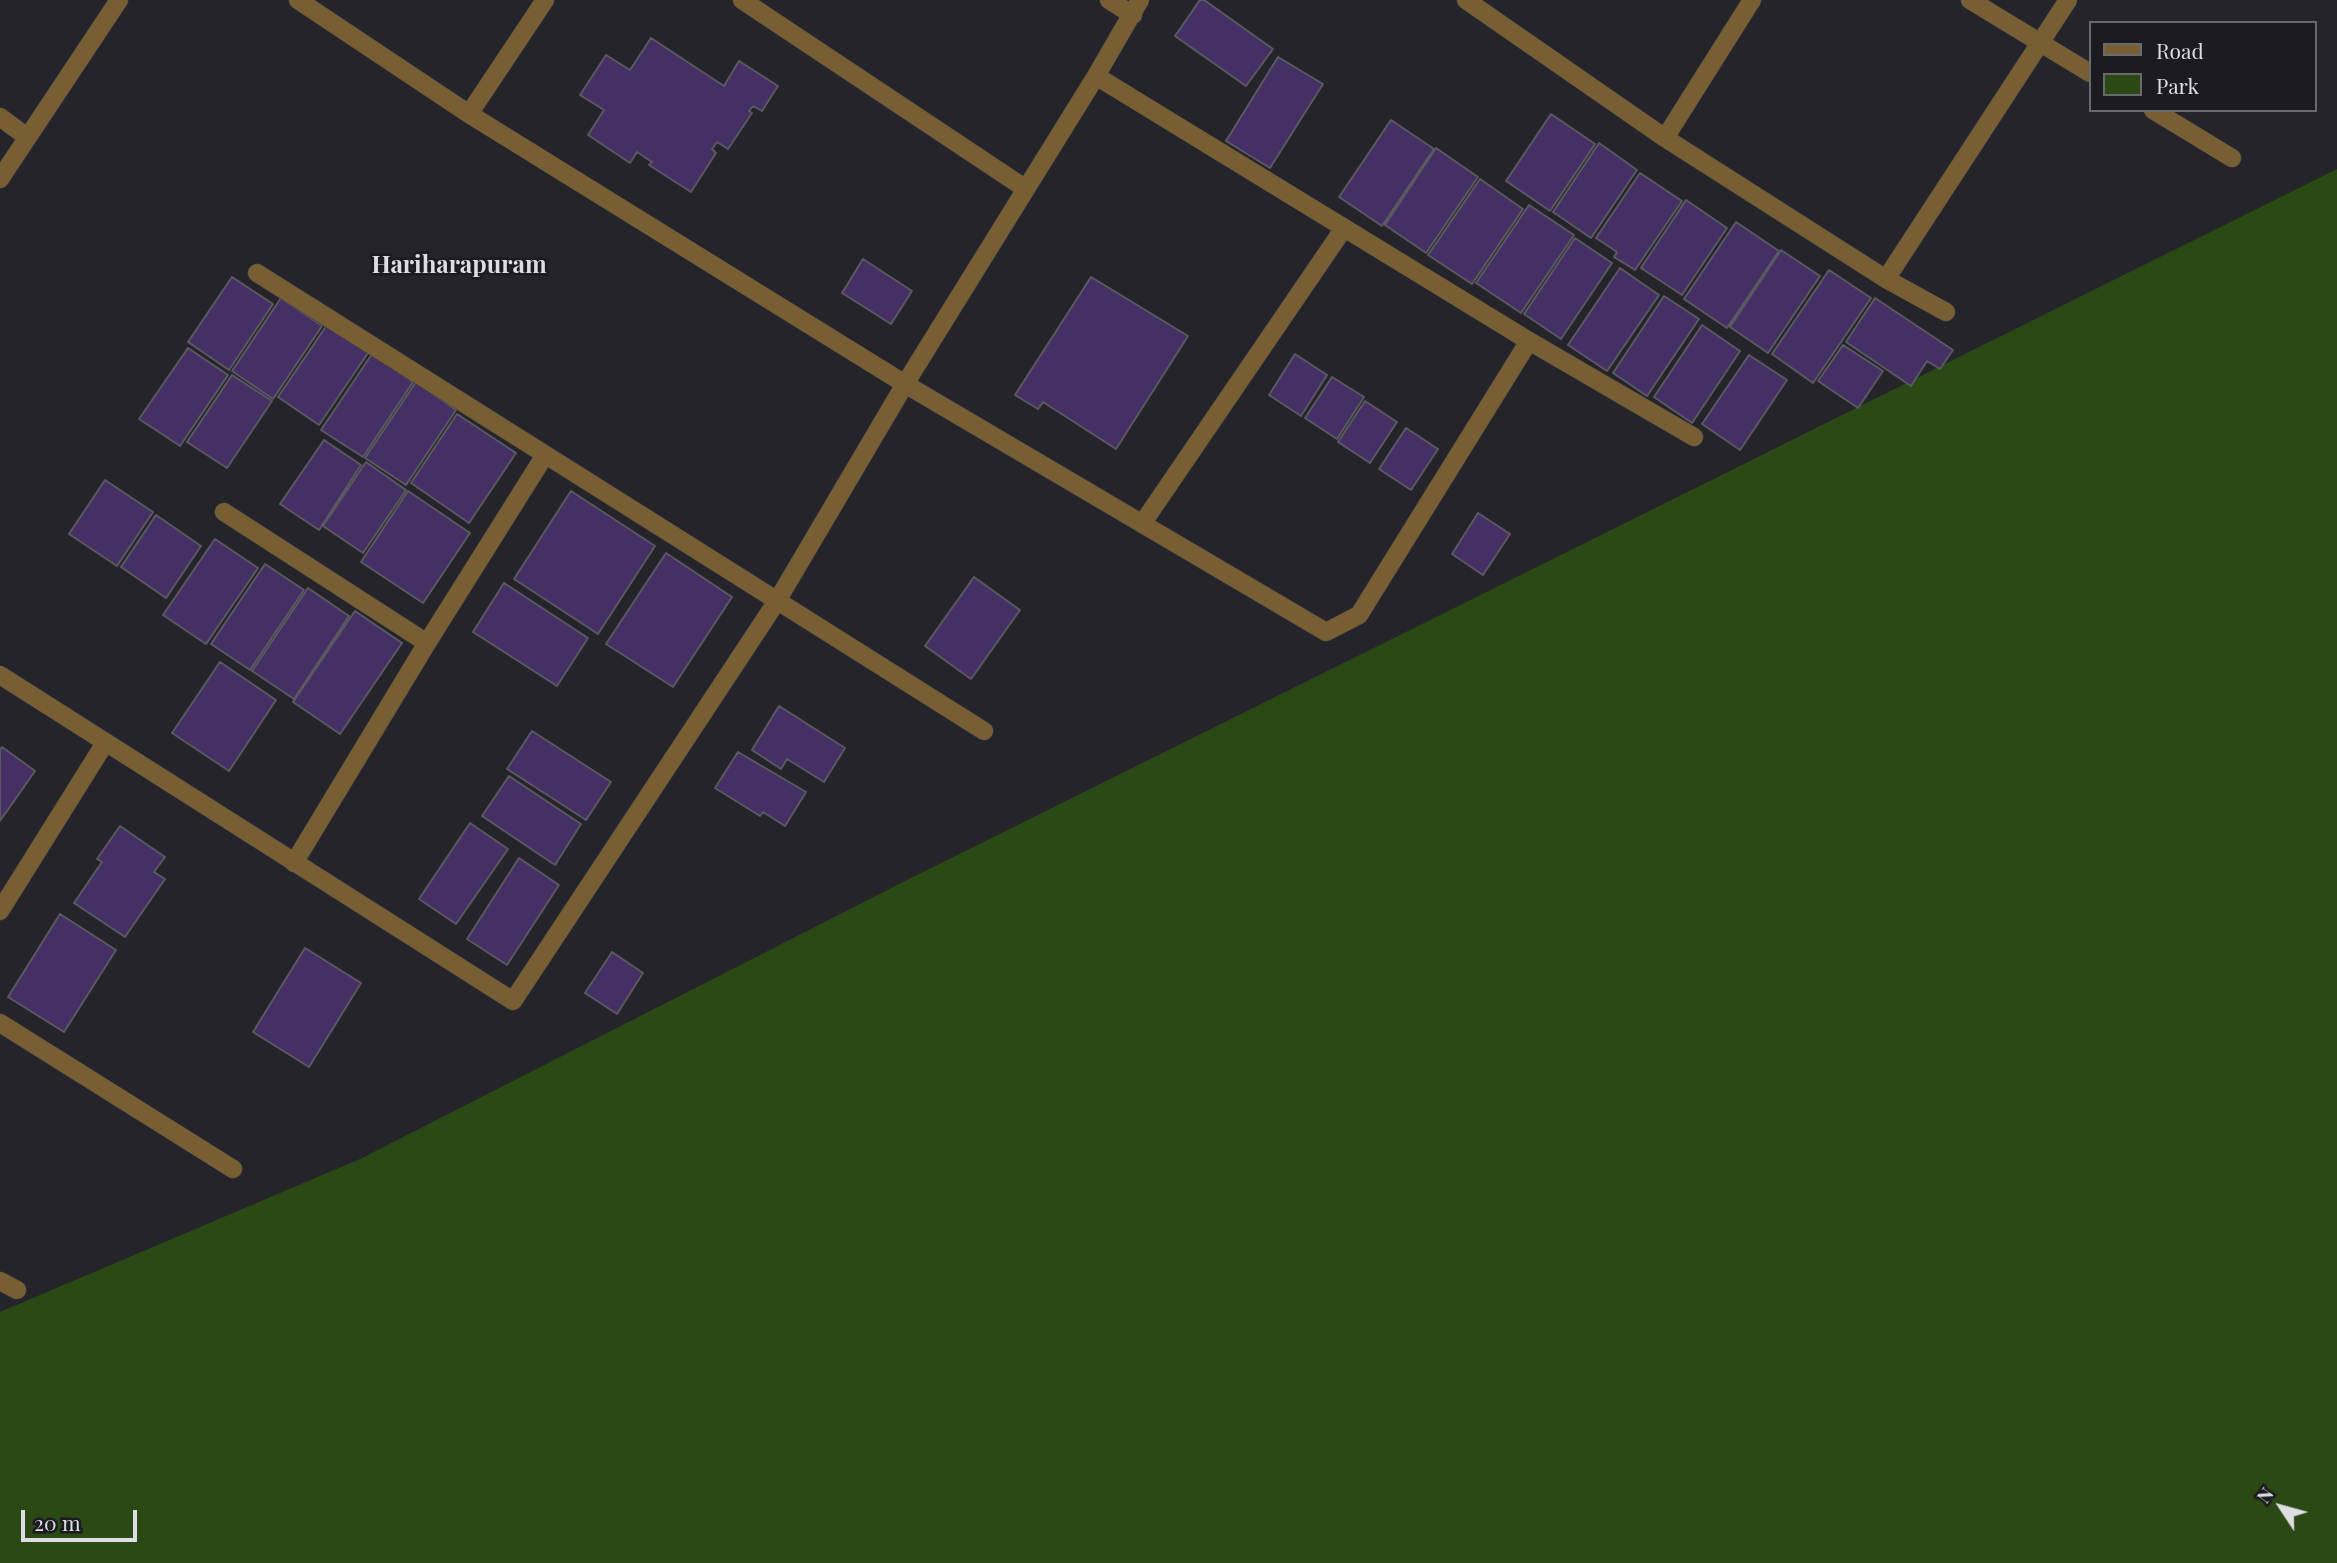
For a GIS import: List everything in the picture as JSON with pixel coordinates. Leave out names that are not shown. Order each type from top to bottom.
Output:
[{"type":"street","points":[[0,179],[119,0]]},
{"type":"street","points":[[298,0],[469,114],[905,384],[1326,632],[1359,615],[1529,341]]},
{"type":"street","points":[[469,114],[545,0]]},
{"type":"street","points":[[742,0],[1026,189]]},
{"type":"street","points":[[0,675],[513,1001],[777,601],[905,384],[1137,8],[1109,0]]},
{"type":"street","points":[[1466,0],[1665,138],[1886,279],[1946,312]]},
{"type":"street","points":[[1665,138],[1752,0]]},
{"type":"street","points":[[1970,0],[2088,72]]},
{"type":"street","points":[[1886,279],[2068,0]]},
{"type":"street","points":[[1096,76],[1529,341],[1694,437]]},
{"type":"street","points":[[2156,112],[2232,158]]},
{"type":"street","points":[[0,117],[27,137]]},
{"type":"street","points":[[1142,524],[1344,228]]},
{"type":"street","points":[[257,273],[984,731]]},
{"type":"street","points":[[295,863],[427,643],[545,455]]},
{"type":"street","points":[[224,512],[427,643]]},
{"type":"street","points":[[0,911],[105,743]]},
{"type":"street","points":[[0,1023],[233,1169]]},
{"type":"street","points":[[0,1281],[16,1290]]},
{"type":"green space","points":[[2337,169],[2337,1563],[0,1563],[0,1312],[360,1159],[903,882]]},
{"type":"building","points":[[1200,0],[1204,0],[1273,49],[1246,86],[1175,36]]},
{"type":"building","points":[[651,38],[724,86],[739,61],[778,86],[762,111],[753,106],[749,111],[752,113],[728,149],[717,142],[712,149],[716,153],[691,192],[649,165],[652,162],[637,152],[630,163],[588,135],[604,110],[580,95],[606,55],[630,70]]},
{"type":"building","points":[[1278,57],[1323,84],[1270,168],[1226,141]]},
{"type":"building","points":[[1551,114],[1595,144],[1550,211],[1506,181]]},
{"type":"building","points":[[1391,120],[1434,149],[1382,226],[1339,197]]},
{"type":"building","points":[[1599,143],[1637,170],[1591,238],[1553,212]]},
{"type":"building","points":[[1436,148],[1478,177],[1426,253],[1385,225]]},
{"type":"building","points":[[1640,173],[1682,201],[1635,270],[1614,257],[1617,252],[1596,238]]},
{"type":"building","points":[[1480,179],[1523,209],[1472,284],[1428,255]]},
{"type":"building","points":[[1686,200],[1727,228],[1682,295],[1641,268]]},
{"type":"building","points":[[1529,205],[1574,235],[1521,313],[1476,283]]},
{"type":"building","points":[[1736,222],[1779,251],[1727,328],[1684,299]]},
{"type":"building","points":[[1575,238],[1612,263],[1561,339],[1524,314]]},
{"type":"building","points":[[1781,250],[1820,276],[1768,353],[1730,327]]},
{"type":"building","points":[[863,259],[912,291],[891,324],[842,293]]},
{"type":"building","points":[[1620,268],[1659,295],[1607,371],[1568,345]]},
{"type":"building","points":[[1829,270],[1871,298],[1813,383],[1772,354]]},
{"type":"building","points":[[232,277],[273,304],[229,370],[188,342]]},
{"type":"building","points":[[1091,277],[1188,336],[1116,449],[1043,402],[1038,409],[1015,395]]},
{"type":"building","points":[[1664,296],[1699,319],[1647,396],[1613,373]]},
{"type":"building","points":[[281,298],[322,326],[273,399],[232,371]]},
{"type":"building","points":[[1875,298],[1953,350],[1940,369],[1927,361],[1911,386],[1846,342]]},
{"type":"building","points":[[327,325],[368,353],[319,425],[278,397]]},
{"type":"building","points":[[1702,325],[1740,351],[1692,423],[1654,397]]},
{"type":"building","points":[[1843,345],[1883,371],[1858,408],[1818,381]]},
{"type":"building","points":[[188,348],[228,375],[180,446],[139,419]]},
{"type":"building","points":[[372,354],[413,382],[363,457],[321,430]]},
{"type":"building","points":[[1295,354],[1327,375],[1301,416],[1269,395]]},
{"type":"building","points":[[1749,355],[1787,380],[1740,450],[1702,424]]},
{"type":"building","points":[[232,375],[272,401],[227,468],[187,442]]},
{"type":"building","points":[[1332,377],[1364,397],[1337,439],[1305,418]]},
{"type":"building","points":[[416,382],[456,410],[406,485],[365,458]]},
{"type":"building","points":[[1365,401],[1397,422],[1370,463],[1338,442]]},
{"type":"building","points":[[457,414],[516,453],[469,523],[411,483]]},
{"type":"building","points":[[1406,428],[1438,449],[1411,490],[1379,469]]},
{"type":"building","points":[[324,440],[361,465],[319,530],[280,504]]},
{"type":"building","points":[[366,462],[406,490],[363,553],[323,526]]},
{"type":"building","points":[[105,480],[153,512],[117,566],[69,534]]},
{"type":"building","points":[[408,491],[470,533],[423,603],[361,562]]},
{"type":"building","points":[[571,491],[655,546],[598,634],[514,579]]},
{"type":"building","points":[[1478,513],[1510,534],[1483,575],[1452,554]]},
{"type":"building","points":[[156,515],[201,546],[166,598],[121,567]]},
{"type":"building","points":[[215,539],[258,568],[206,644],[163,615]]},
{"type":"building","points":[[666,553],[732,597],[673,687],[606,644]]},
{"type":"building","points":[[265,564],[304,590],[250,670],[211,644]]},
{"type":"building","points":[[974,577],[1020,610],[971,679],[925,646]]},
{"type":"building","points":[[504,583],[588,638],[557,686],[473,632]]},
{"type":"building","points":[[308,588],[349,616],[294,699],[252,671]]},
{"type":"building","points":[[355,611],[402,643],[340,734],[293,702]]},
{"type":"building","points":[[220,662],[276,700],[229,771],[172,733]]},
{"type":"building","points":[[779,706],[845,748],[824,782],[787,759],[781,769],[752,750]]},
{"type":"building","points":[[532,731],[611,782],[586,820],[507,769]]},
{"type":"building","points":[[2,747],[35,771],[0,821],[0,750]]},
{"type":"building","points":[[738,752],[806,792],[785,826],[763,812],[760,816],[715,788]]},
{"type":"building","points":[[509,776],[581,824],[555,865],[482,816]]},
{"type":"building","points":[[470,823],[508,849],[456,924],[419,899]]},
{"type":"building","points":[[120,826],[165,857],[154,872],[165,879],[125,937],[74,903],[102,862],[97,859]]},
{"type":"building","points":[[519,858],[559,885],[507,965],[467,939]]},
{"type":"building","points":[[60,914],[116,950],[64,1032],[8,997]]},
{"type":"building","points":[[305,948],[361,983],[309,1067],[253,1032]]},
{"type":"building","points":[[612,952],[643,973],[617,1014],[585,993]]},
{"type":"district","name":"Hariharapuram","points":[[459,266]]}]
